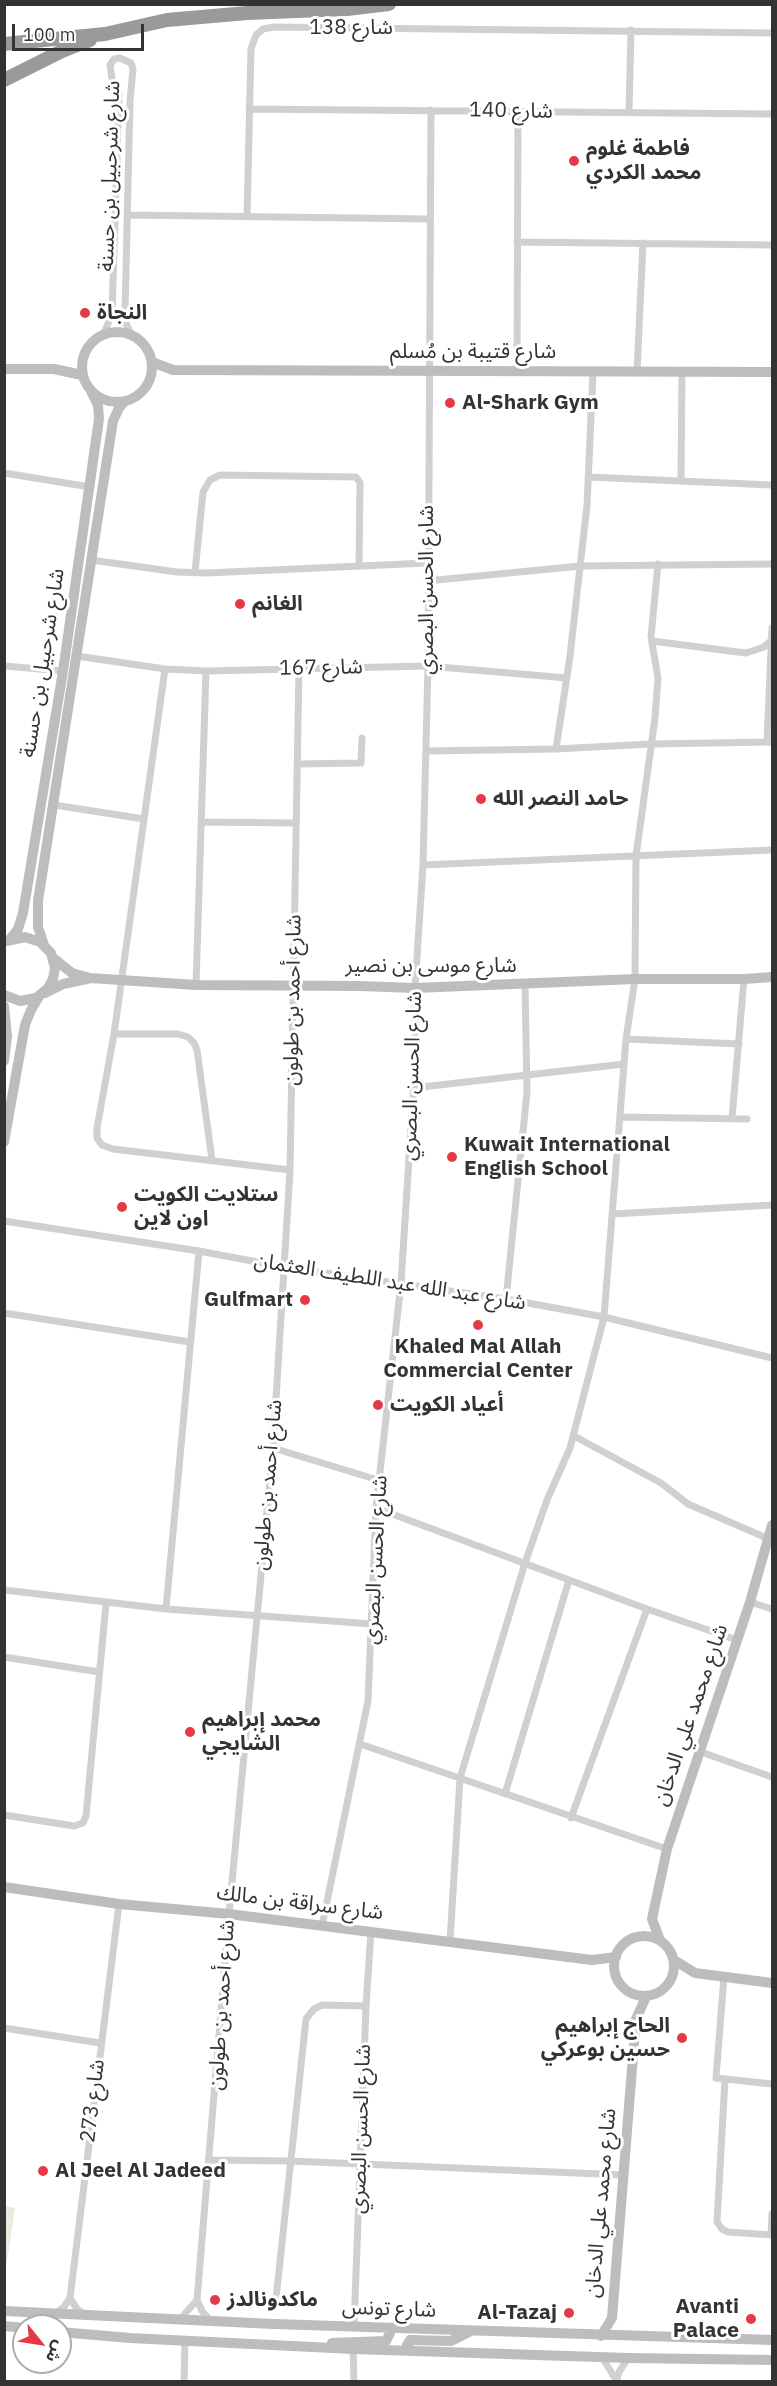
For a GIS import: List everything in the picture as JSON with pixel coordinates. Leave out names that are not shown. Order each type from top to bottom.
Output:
[{"type":"highway","points":[[4,44],[105,34],[178,19],[247,13],[347,9],[389,4]]},
{"type":"highway","points":[[4,80],[62,51],[105,34]]},
{"type":"street","name":"شارع 138","points":[[247,217],[252,44],[258,32],[268,28],[772,33]]},
{"type":"street","points":[[629,112],[631,30]]},
{"type":"street","name":"شارع شرحبيل بن حسنة","points":[[104,333],[112,314],[119,93],[112,79],[111,65],[114,59],[120,58],[131,63],[133,69],[130,101],[125,313],[131,334]]},
{"type":"street","name":"شارع 140","points":[[249,109],[772,114]]},
{"type":"street","name":"شارع الحسن البصري","points":[[321,1926],[368,1701],[378,1480],[401,1283],[413,1088],[415,988],[423,865],[428,666],[431,110]]},
{"type":"street","points":[[517,371],[518,111]]},
{"type":"street","points":[[128,215],[429,219]]},
{"type":"street","points":[[518,242],[772,245]]},
{"type":"street","points":[[637,372],[643,243]]},
{"type":"street","points":[[119,331],[131,334],[146,346],[152,362],[149,382],[137,396],[125,401],[107,401],[91,391],[82,375],[83,356],[89,345],[104,333],[119,331]]},
{"type":"street","points":[[54,369],[83,356]]},
{"type":"street","name":"شارع قتيبة بن مُسلم","points":[[152,362],[173,370],[772,372]]},
{"type":"street","points":[[4,369],[54,369],[82,375]]},
{"type":"street","name":"شارع قتيبة بن مُسلم","points":[[149,382],[173,370]]},
{"type":"street","points":[[556,749],[580,566],[588,477],[593,372]]},
{"type":"street","points":[[681,481],[682,372]]},
{"type":"street","name":"شارع شرحبيل بن حسنة","points":[[7,941],[18,928],[23,913],[63,672],[100,414],[91,391]]},
{"type":"street","name":"شارع شرحبيل بن حسنة","points":[[44,945],[38,927],[37,909],[113,421],[116,412],[125,401]]},
{"type":"street","points":[[4,473],[90,487]]},
{"type":"street","points":[[195,573],[203,492],[214,477],[356,477],[360,483],[358,565]]},
{"type":"street","points":[[588,477],[772,484]]},
{"type":"street","points":[[91,560],[195,573],[427,563]]},
{"type":"street","points":[[450,1941],[460,1778],[525,1563],[547,1500],[574,1436],[604,1317],[626,1039],[634,979],[636,856],[655,718],[658,678],[652,641],[658,564]]},
{"type":"street","points":[[427,581],[580,566],[772,564]]},
{"type":"street","points":[[426,751],[770,742],[772,628]]},
{"type":"street","points":[[652,641],[746,653],[764,648],[772,640]]},
{"type":"street","name":"شارع 167","points":[[77,656],[165,669],[206,671],[428,666],[567,678]]},
{"type":"street","points":[[4,666],[63,672]]},
{"type":"street","name":"شارع أحمد بن طولون","points":[[197,2300],[229,1914],[273,1449],[290,1170],[299,668]]},
{"type":"street","points":[[165,669],[114,1034],[97,1128],[99,1141],[113,1149],[290,1170]]},
{"type":"street","points":[[196,985],[206,671]]},
{"type":"street","points":[[297,764],[361,764],[362,738]]},
{"type":"street","points":[[54,804],[144,819]]},
{"type":"street","points":[[201,822],[296,823]]},
{"type":"street","points":[[423,865],[772,850]]},
{"type":"street","points":[[4,1142],[25,1025],[31,1010],[54,974],[53,958],[44,945],[30,937],[7,941]]},
{"type":"street","name":"شارع موسى بن نصير","points":[[53,958],[72,973],[90,978],[196,985],[415,988],[634,979],[772,977]]},
{"type":"street","name":"شارع موسى بن نصير","points":[[4,995],[20,1001],[31,1000],[63,984],[90,978]]},
{"type":"street","points":[[732,1118],[744,979]]},
{"type":"street","points":[[506,1299],[528,1075],[525,985]]},
{"type":"street","points":[[4,1006],[7,1036],[4,1061]]},
{"type":"street","points":[[114,1034],[173,1034],[192,1040],[197,1050],[212,1160]]},
{"type":"street","points":[[626,1039],[739,1044]]},
{"type":"street","points":[[413,1088],[624,1064]]},
{"type":"street","points":[[620,1117],[747,1119]]},
{"type":"street","points":[[613,1214],[772,1205]]},
{"type":"street","name":"شارع عبد الله عبد اللطيف العثمان","points":[[4,1221],[199,1251],[284,1267],[506,1299],[604,1317],[772,1358]]},
{"type":"street","points":[[166,1610],[199,1251]]},
{"type":"street","points":[[4,1313],[190,1342]]},
{"type":"street","points":[[574,1436],[661,1483],[688,1504],[769,1539]]},
{"type":"street","points":[[273,1449],[378,1480]]},
{"type":"street","points":[[376,1508],[737,1640]]},
{"type":"street","name":"شارع محمد علي الدخان","points":[[638,1936],[652,1919],[667,1850],[698,1751],[750,1602],[772,1525]]},
{"type":"street","points":[[505,1794],[569,1580]]},
{"type":"street","points":[[6,1589],[106,1604],[166,1610],[372,1623]]},
{"type":"street","points":[[750,1602],[772,1609]]},
{"type":"street","points":[[4,1815],[74,1826],[83,1823],[87,1813],[106,1604]]},
{"type":"street","points":[[571,1818],[647,1609]]},
{"type":"street","points":[[4,1657],[99,1672]]},
{"type":"street","points":[[360,1744],[667,1850]]},
{"type":"street","points":[[698,1751],[772,1777]]},
{"type":"street","name":"شارع سراقة بن مالك","points":[[4,1887],[118,1904],[229,1914],[592,1960],[616,1957]]},
{"type":"street","name":"شارع 273","points":[[70,2298],[118,1904]]},
{"type":"street","points":[[652,1919],[660,1940]]},
{"type":"street","name":"شارع الحسن البصري","points":[[354,2327],[359,2163],[371,1931]]},
{"type":"street","points":[[638,1936],[649,1936],[660,1940],[669,1947],[674,1960],[675,1970],[671,1981],[663,1990],[646,1996],[629,1992],[620,1985],[615,1974],[616,1957],[626,1942],[638,1936]]},
{"type":"street","name":"شارع سراقة بن مالك","points":[[592,1960],[615,1974]]},
{"type":"street","points":[[674,1960],[695,1973]]},
{"type":"street","points":[[671,1981],[695,1973],[772,1983]]},
{"type":"street","points":[[724,1976],[716,2078],[772,2084]]},
{"type":"street","name":"شارع محمد علي الدخان","points":[[623,2337],[615,2328],[612,2318],[636,2019],[629,1992]]},
{"type":"street","name":"شارع محمد علي الدخان","points":[[636,2019],[646,1996]]},
{"type":"street","points":[[276,2299],[304,2028],[311,2011],[322,2006],[366,2006]]},
{"type":"street","points":[[4,2028],[100,2043]]},
{"type":"street","points":[[725,2079],[717,2219],[722,2229],[732,2232],[772,2235],[772,2214]]},
{"type":"street","points":[[209,2160],[359,2163],[624,2175]]},
{"type":"street","points":[[55,2313],[64,2307],[70,2298],[77,2309],[88,2315]]},
{"type":"street","points":[[181,2318],[197,2300],[202,2311],[210,2320]]},
{"type":"street","name":"شارع تونس","points":[[4,2311],[354,2327],[772,2340]]},
{"type":"street","name":"شارع محمد علي الدخان","points":[[601,2336],[612,2318]]},
{"type":"street","points":[[321,2348],[333,2343],[386,2341],[390,2333],[388,2328]]},
{"type":"street","points":[[410,2350],[407,2345],[410,2340],[451,2341],[472,2331]]},
{"type":"street","name":"شارع تونس","points":[[72,2333],[321,2348],[628,2358],[772,2360]]},
{"type":"street","points":[[184,2382],[185,2340]]},
{"type":"street","points":[[353,2349],[354,2382]]},
{"type":"street","points":[[602,2357],[616,2381]]},
{"type":"street","points":[[616,2381],[628,2358]]},
{"type":"shaded area","points":[[4,2206],[15,2208],[5,2275]]},
{"type":"place","name":"فاطمة غلوم محمد الكردي","points":[[574,161]]},
{"type":"place","name":"النجاة","points":[[85,313]]},
{"type":"place","name":"Al-Shark Gym","points":[[450,403]]},
{"type":"place","name":"الغانم","points":[[240,604]]},
{"type":"place","name":"حامد النصر الله","points":[[481,799]]},
{"type":"place","name":"Kuwait International English School","points":[[452,1157]]},
{"type":"place","name":"ستلايت الكويت اون لاين","points":[[122,1207]]},
{"type":"place","name":"Gulfmart","points":[[305,1300]]},
{"type":"place","name":"Khaled Mal Allah Commercial Center","points":[[478,1325]]},
{"type":"place","name":"أعياد الكويت","points":[[378,1405]]},
{"type":"place","name":"محمد إبراهيم الشايجي","points":[[190,1732]]},
{"type":"place","name":"الحاج إبراهيم حسين بوعركي","points":[[682,2038]]},
{"type":"place","name":"Al Jeel Al Jadeed","points":[[43,2171]]},
{"type":"place","name":"ماكدونالدز","points":[[215,2300]]},
{"type":"place","name":"Al-Tazaj","points":[[569,2313]]},
{"type":"place","name":"Avanti Palace","points":[[751,2319]]}]
